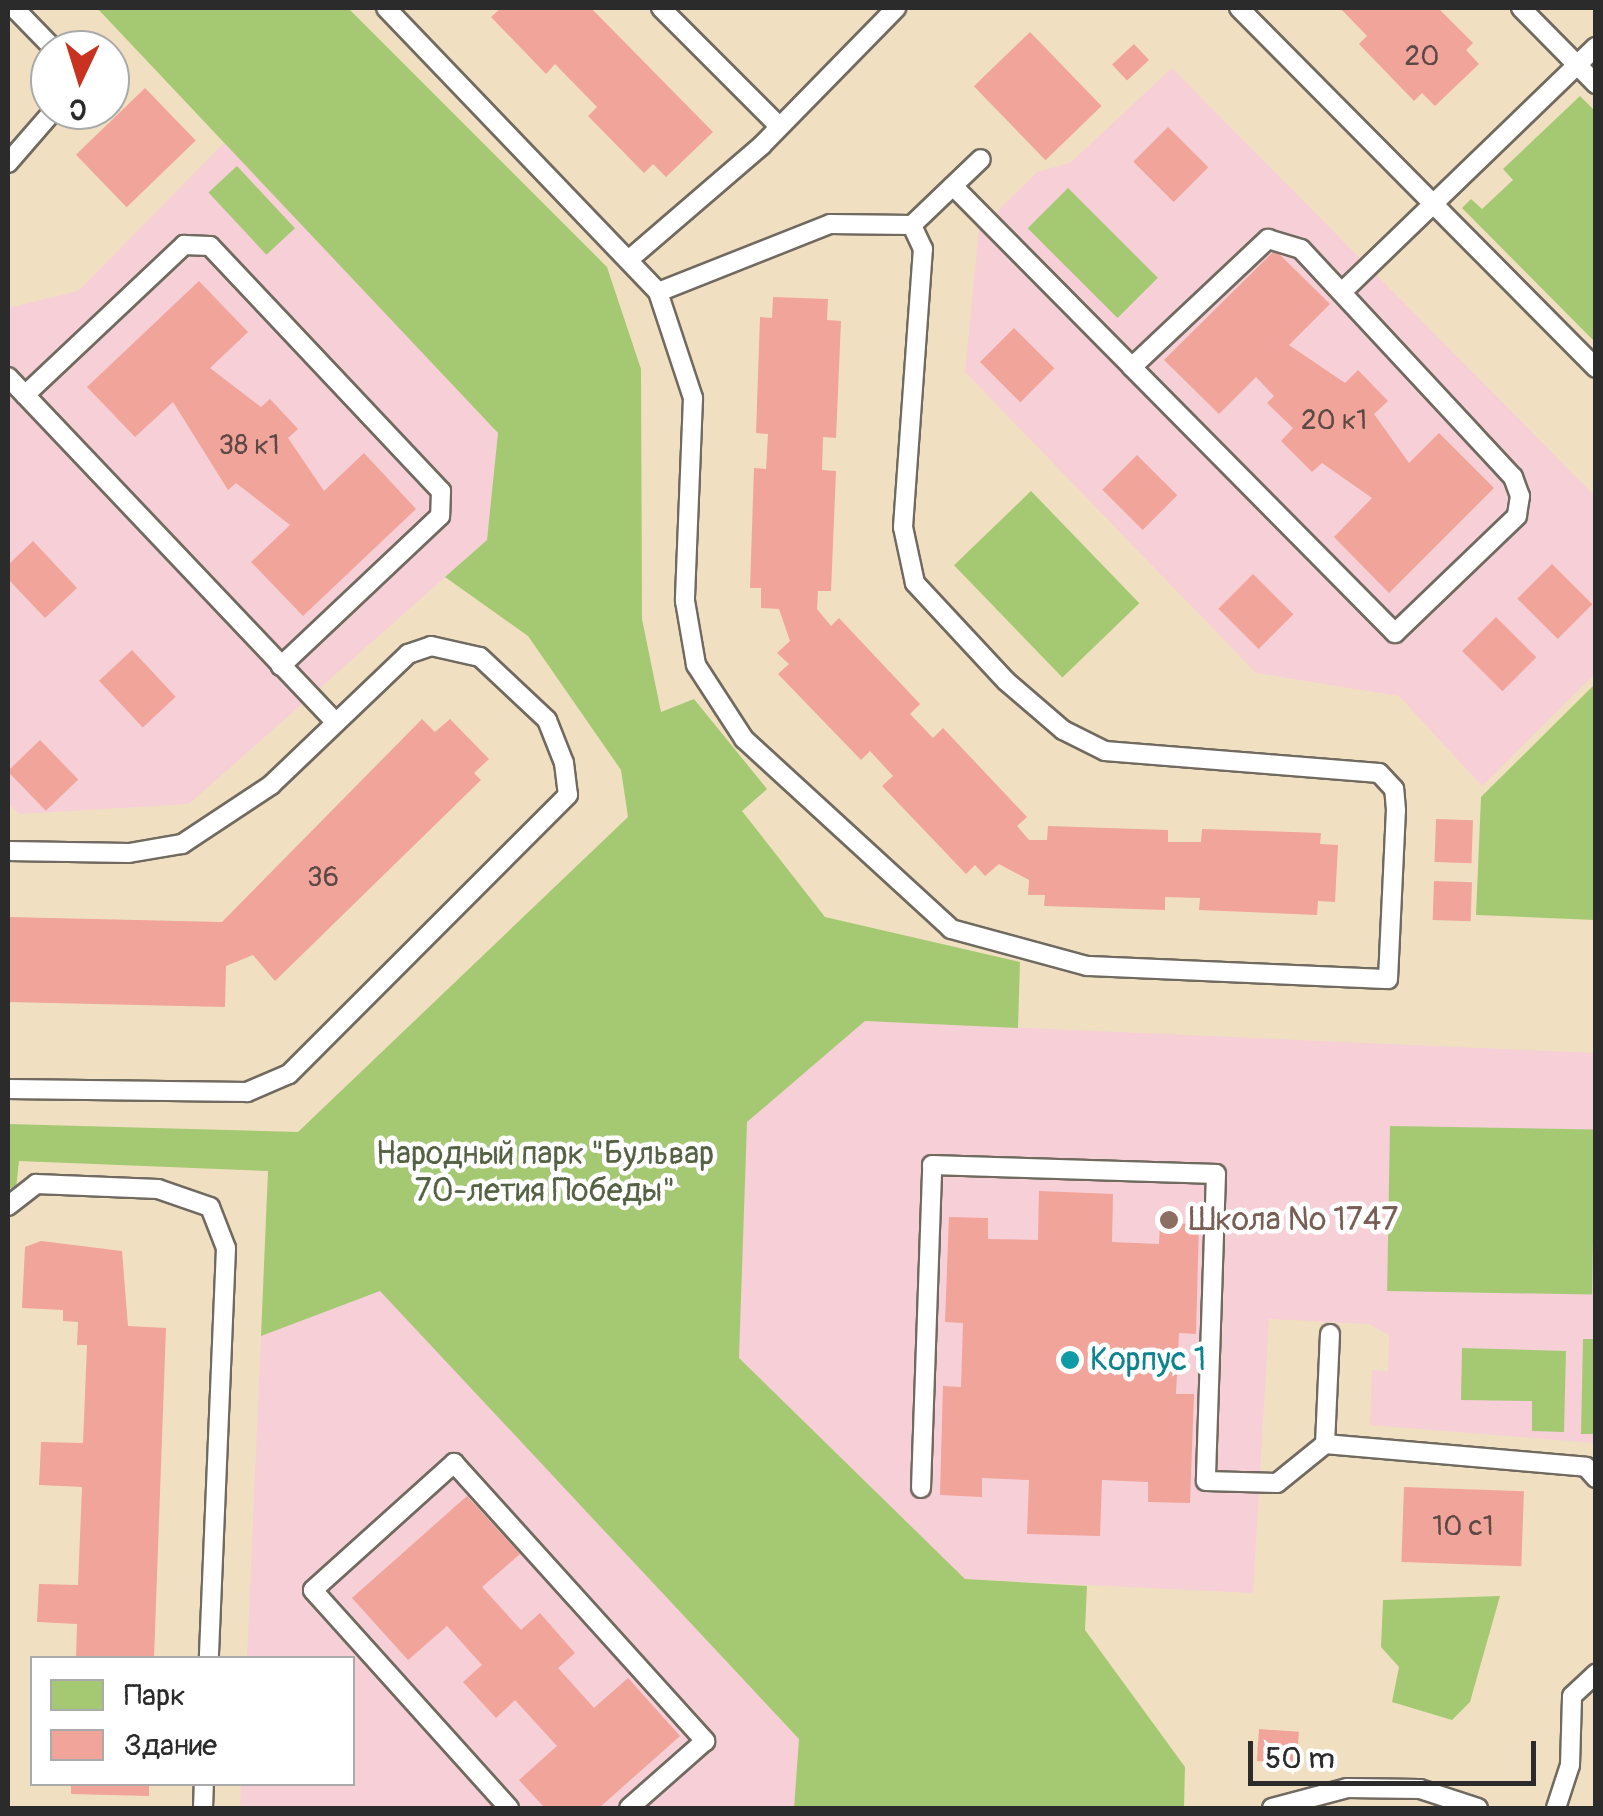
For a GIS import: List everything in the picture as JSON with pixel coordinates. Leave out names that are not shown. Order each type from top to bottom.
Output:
[{"type":"lane","points":[[14,8],[35,30]]},
{"type":"lane","points":[[386,8],[632,257],[658,292],[693,398],[685,601],[696,665],[744,739],[951,929],[1087,966],[1388,978],[1396,810],[1394,788],[1379,773],[1105,751],[1063,730],[1006,681],[915,582],[903,527],[922,249],[912,225]]},
{"type":"lane","points":[[661,8],[775,122]]},
{"type":"lane","points":[[632,257],[762,145],[775,122],[896,8]]},
{"type":"lane","points":[[1239,8],[1596,368]]},
{"type":"lane","points":[[1521,8],[1596,84]]},
{"type":"lane","points":[[1342,292],[1596,47]]},
{"type":"lane","points":[[8,163],[37,130]]},
{"type":"lane","points":[[658,292],[830,224],[912,225],[981,159]]},
{"type":"lane","points":[[953,186],[1395,634],[1517,516],[1520,496],[1514,478],[1302,248],[1268,238],[1132,367]]},
{"type":"lane","points":[[25,395],[184,245],[210,246],[441,491],[440,516],[282,666]]},
{"type":"lane","points":[[8,377],[334,722]]},
{"type":"lane","points":[[8,850],[128,854],[182,844],[271,786],[408,654],[456,647],[480,657],[547,720],[568,795],[288,1074],[247,1092],[8,1089]]},
{"type":"lane","points":[[921,1488],[932,1164],[1216,1174],[1206,1481],[1277,1483],[1325,1444],[1586,1466],[1596,1478]]},
{"type":"lane","points":[[8,1206],[36,1184],[158,1189],[210,1208],[226,1248],[209,1656]]},
{"type":"lane","points":[[1325,1444],[1330,1334]]},
{"type":"lane","points":[[509,1808],[312,1590],[454,1463],[704,1741],[629,1808]]},
{"type":"lane","points":[[1556,1808],[1570,1765],[1572,1696],[1596,1674]]},
{"type":"lane","points":[[1272,1808],[1347,1788],[1420,1789],[1478,1808]]},
{"type":"shaded area","points":[[1172,68],[1595,496],[1595,674],[1482,786],[1399,696],[1256,673],[965,372],[979,229],[1037,172],[1070,163]]},
{"type":"shaded area","points":[[225,142],[498,433],[487,540],[189,804],[19,814],[8,803],[8,308],[78,291]]},
{"type":"shaded area","name":"Школа № 1747","points":[[865,1021],[1595,1053],[1595,1443],[1370,1425],[1372,1370],[1388,1371],[1389,1335],[1369,1324],[1269,1319],[1253,1593],[965,1579],[739,1358],[746,1122]]},
{"type":"shaded area","points":[[380,1290],[799,1739],[794,1808],[240,1808],[241,1786],[355,1786],[355,1656],[247,1656],[261,1336]]},
{"type":"green space","name":"Народный парк \"Бульвар 70-летия Победы\"","points":[[97,8],[348,8],[607,267],[641,369],[642,619],[661,712],[694,699],[767,789],[742,811],[825,917],[1020,962],[1018,1028],[865,1021],[747,1122],[739,1358],[965,1579],[1087,1586],[1085,1630],[1185,1767],[1184,1808],[794,1808],[799,1739],[380,1291],[261,1336],[268,1171],[19,1161],[16,1189],[8,1188],[8,1124],[298,1132],[628,817],[621,770],[528,636],[445,577],[487,540],[498,433],[130,43],[130,30],[118,30]]},
{"type":"green space","points":[[1580,96],[1595,111],[1595,342],[1462,208],[1471,199],[1482,209],[1513,180],[1503,169]]},
{"type":"green space","points":[[237,166],[295,228],[266,255],[208,193]]},
{"type":"green space","points":[[1068,188],[1158,278],[1117,318],[1028,228]]},
{"type":"green space","points":[[1031,491],[1139,603],[1062,678],[954,565]]},
{"type":"green space","points":[[1595,684],[1595,920],[1476,915],[1481,797]]},
{"type":"green space","points":[[1390,1126],[1595,1130],[1592,1295],[1387,1291]]},
{"type":"green space","points":[[1583,1339],[1595,1339],[1595,1434],[1581,1434]]},
{"type":"green space","points":[[1462,1348],[1566,1351],[1564,1432],[1532,1431],[1532,1401],[1461,1400]]},
{"type":"green space","points":[[1500,1596],[1470,1702],[1452,1720],[1392,1702],[1399,1667],[1381,1647],[1383,1600]]},
{"type":"building","points":[[501,8],[591,8],[713,132],[666,177],[653,164],[644,173],[588,116],[597,107],[555,64],[546,74],[491,17]]},
{"type":"building","points":[[1340,8],[1438,8],[1473,43],[1466,50],[1479,64],[1435,106],[1422,93],[1414,101],[1359,44],[1367,36]]},
{"type":"building","points":[[1030,32],[1102,106],[1045,160],[974,86]]},
{"type":"building","points":[[1134,44],[1149,60],[1127,81],[1112,64]]},
{"type":"building","points":[[145,88],[196,141],[127,207],[76,155],[102,130],[130,130],[130,102]]},
{"type":"building","points":[[1168,127],[1208,167],[1174,202],[1133,162]]},
{"type":"building","points":[[1275,250],[1330,304],[1289,345],[1345,383],[1358,370],[1388,401],[1374,414],[1409,463],[1439,433],[1494,488],[1389,593],[1334,537],[1372,498],[1322,463],[1312,472],[1281,441],[1293,428],[1267,403],[1274,396],[1256,377],[1219,414],[1164,360]]},
{"type":"building","points":[[199,281],[248,332],[210,368],[261,407],[270,399],[298,429],[288,438],[324,491],[364,453],[416,509],[303,616],[251,562],[290,525],[236,483],[228,490],[173,402],[135,437],[87,387]]},
{"type":"building","points":[[773,297],[828,299],[827,320],[841,321],[836,438],[823,437],[822,470],[836,471],[831,591],[818,591],[817,609],[831,626],[839,618],[920,704],[910,714],[933,738],[943,728],[1027,817],[1017,826],[1029,840],[1047,840],[1048,826],[1168,830],[1168,842],[1201,842],[1202,829],[1321,833],[1320,844],[1338,845],[1335,902],[1318,901],[1317,915],[1199,910],[1200,898],[1165,897],[1165,910],[1044,906],[1045,895],[1028,895],[1029,880],[999,864],[985,876],[975,865],[966,874],[882,786],[893,776],[870,751],[861,760],[778,674],[789,664],[777,653],[790,641],[779,609],[761,608],[761,588],[750,588],[754,468],[766,469],[768,434],[756,433],[760,317],[772,318]]},
{"type":"building","points":[[1014,328],[1054,368],[1020,402],[980,362]]},
{"type":"building","points":[[1137,455],[1177,495],[1143,530],[1102,490]]},
{"type":"building","points":[[33,541],[77,588],[45,618],[8,579],[8,565]]},
{"type":"building","points":[[1552,564],[1592,604],[1558,639],[1517,599]]},
{"type":"building","points":[[1253,574],[1293,614],[1259,649],[1218,609]]},
{"type":"building","points":[[1496,617],[1536,657],[1502,691],[1462,651]]},
{"type":"building","points":[[132,650],[176,697],[143,727],[99,681]]},
{"type":"building","points":[[422,719],[435,732],[450,719],[489,759],[474,773],[481,780],[275,981],[253,955],[226,966],[225,1007],[8,1002],[8,917],[222,922]]},
{"type":"building","points":[[40,740],[78,780],[46,811],[8,772]]},
{"type":"building","points":[[1436,819],[1473,820],[1471,863],[1434,862]]},
{"type":"building","points":[[1434,881],[1472,882],[1471,921],[1433,920]]},
{"type":"building","name":"Корпус 1","points":[[1039,1191],[1113,1194],[1112,1242],[1159,1244],[1160,1223],[1199,1224],[1196,1334],[1179,1333],[1176,1394],[1194,1394],[1190,1503],[1148,1502],[1148,1482],[1102,1480],[1100,1536],[1027,1534],[1029,1480],[982,1478],[982,1497],[940,1495],[943,1386],[961,1387],[963,1323],[945,1322],[949,1217],[988,1218],[988,1239],[1038,1240]]},
{"type":"building","points":[[41,1241],[122,1251],[128,1326],[166,1328],[154,1656],[76,1656],[77,1624],[37,1622],[39,1584],[78,1585],[82,1487],[39,1485],[41,1442],[83,1443],[87,1345],[77,1345],[78,1322],[63,1321],[63,1310],[22,1308],[25,1247]]},
{"type":"building","points":[[1404,1487],[1524,1491],[1521,1566],[1401,1562]]},
{"type":"building","points":[[467,1496],[520,1554],[482,1587],[521,1630],[540,1613],[575,1653],[558,1668],[594,1708],[628,1678],[680,1736],[599,1808],[545,1808],[519,1780],[557,1746],[515,1700],[496,1718],[463,1682],[482,1665],[447,1626],[408,1660],[352,1598]]},
{"type":"building","points":[[1259,1729],[1299,1732],[1297,1764],[1257,1761]]},
{"type":"building","points":[[71,1786],[149,1786],[149,1796],[71,1794]]},
{"type":"place","name":"Школа № 1747","points":[[1169,1220]]},
{"type":"place","name":"Корпус 1","points":[[1070,1360]]}]
